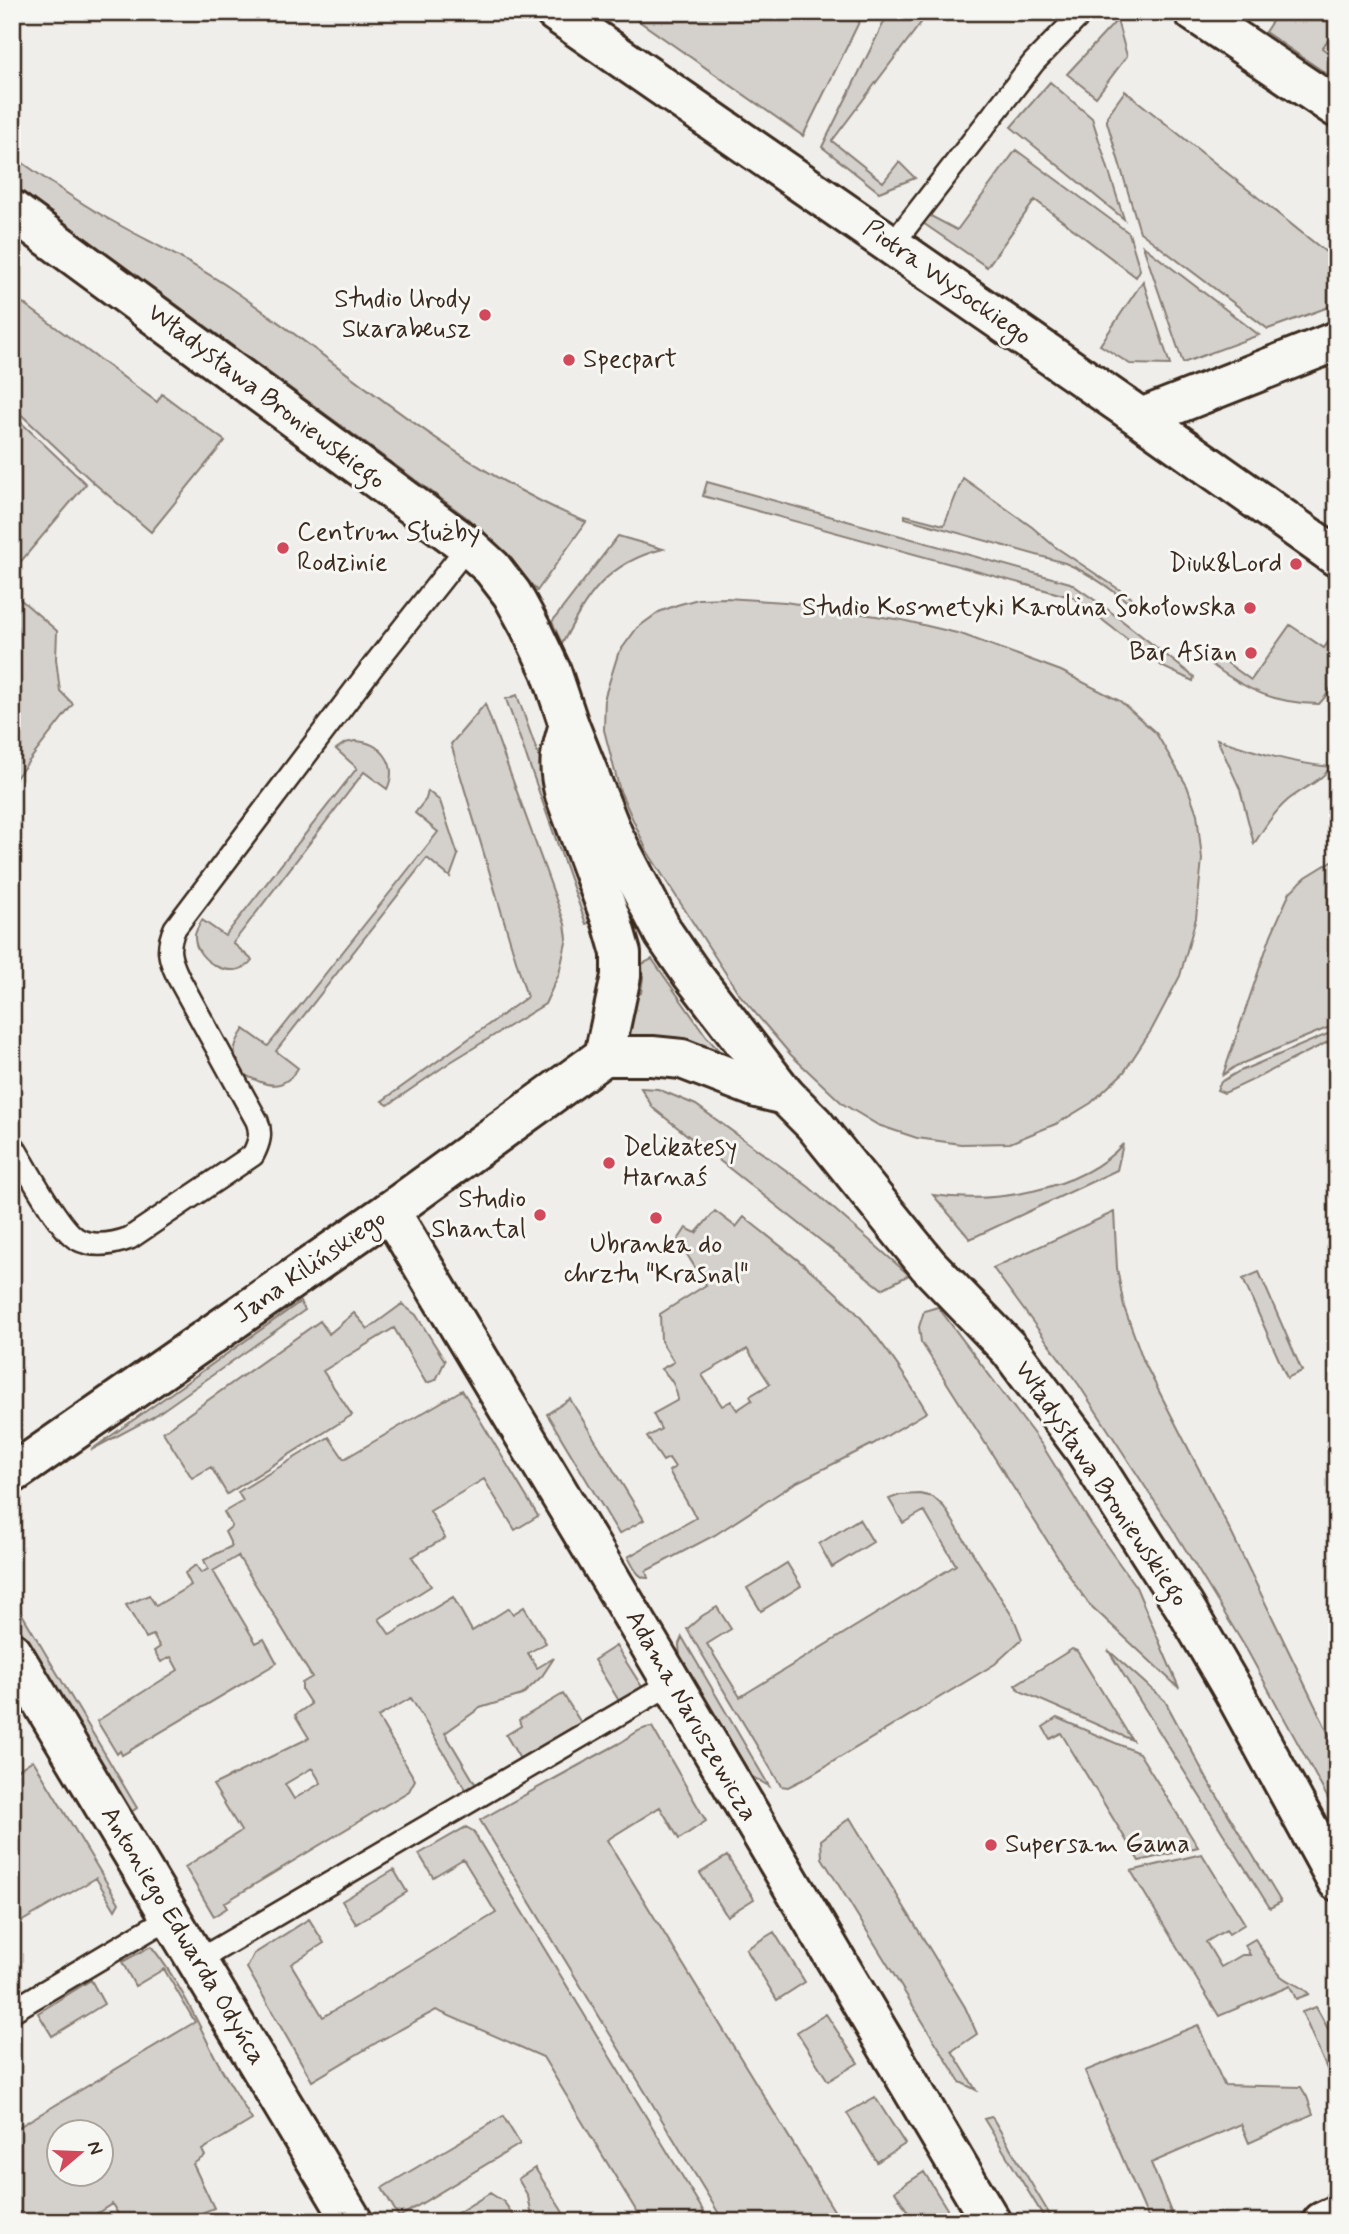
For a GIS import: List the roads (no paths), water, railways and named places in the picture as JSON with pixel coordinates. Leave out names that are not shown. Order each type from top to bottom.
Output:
[{"type":"street","name":"Piotra Wysockiego","points":[[555,12],[1337,557]]},
{"type":"street","points":[[1194,12],[1337,108]]},
{"type":"street","name":"Władysława Broniewskiego","points":[[12,210],[468,546],[492,568],[517,603],[551,671],[613,835],[664,934],[691,974],[785,1095],[814,1124],[928,1265],[1010,1350],[1084,1448],[1203,1638],[1337,1881]]},
{"type":"street","points":[[1141,418],[1337,341]]},
{"type":"street","points":[[567,716],[560,754],[560,776],[621,953],[621,976],[604,1056],[682,1059],[757,1088],[785,1095]]},
{"type":"street","name":"Jana Kilińskiego","points":[[12,1474],[390,1211],[604,1056]]},
{"type":"street","name":"Adama Naruszewicza","points":[[390,1211],[991,2222]]},
{"type":"street","name":"Antoniego Edwarda Odyńca","points":[[12,1651],[353,2222]]},
{"type":"street","points":[[1322,2222],[1337,2215]]},
{"type":"lane","points":[[892,245],[1034,62],[1083,12]]},
{"type":"lane","points":[[12,1144],[64,1229],[78,1240],[96,1244],[112,1244],[131,1238],[253,1155],[261,1131],[178,977],[170,960],[170,941],[175,928],[468,546]]},
{"type":"lane","points":[[197,1961],[672,1683]]},
{"type":"lane","points":[[12,2011],[170,1917]]},
{"type":"place","name":"Studio Urody Skarabeusz","points":[[485,315]]},
{"type":"place","name":"Specpart","points":[[569,360]]},
{"type":"place","name":"Centrum Służby Rodzinie","points":[[283,548]]},
{"type":"place","name":"Diuk&Lord","points":[[1296,564]]},
{"type":"place","name":"Studio Kosmetyki Karolina Sokołowska","points":[[1250,608]]},
{"type":"place","name":"Bar Asian","points":[[1251,653]]},
{"type":"place","name":"Delikatesy Harnaś","points":[[609,1163]]},
{"type":"place","name":"Studio Shantal","points":[[540,1215]]},
{"type":"place","name":"Ubranka do chrztu \"Krasnal\"","points":[[656,1218]]},
{"type":"place","name":"Supersam Gama","points":[[991,1845]]}]
